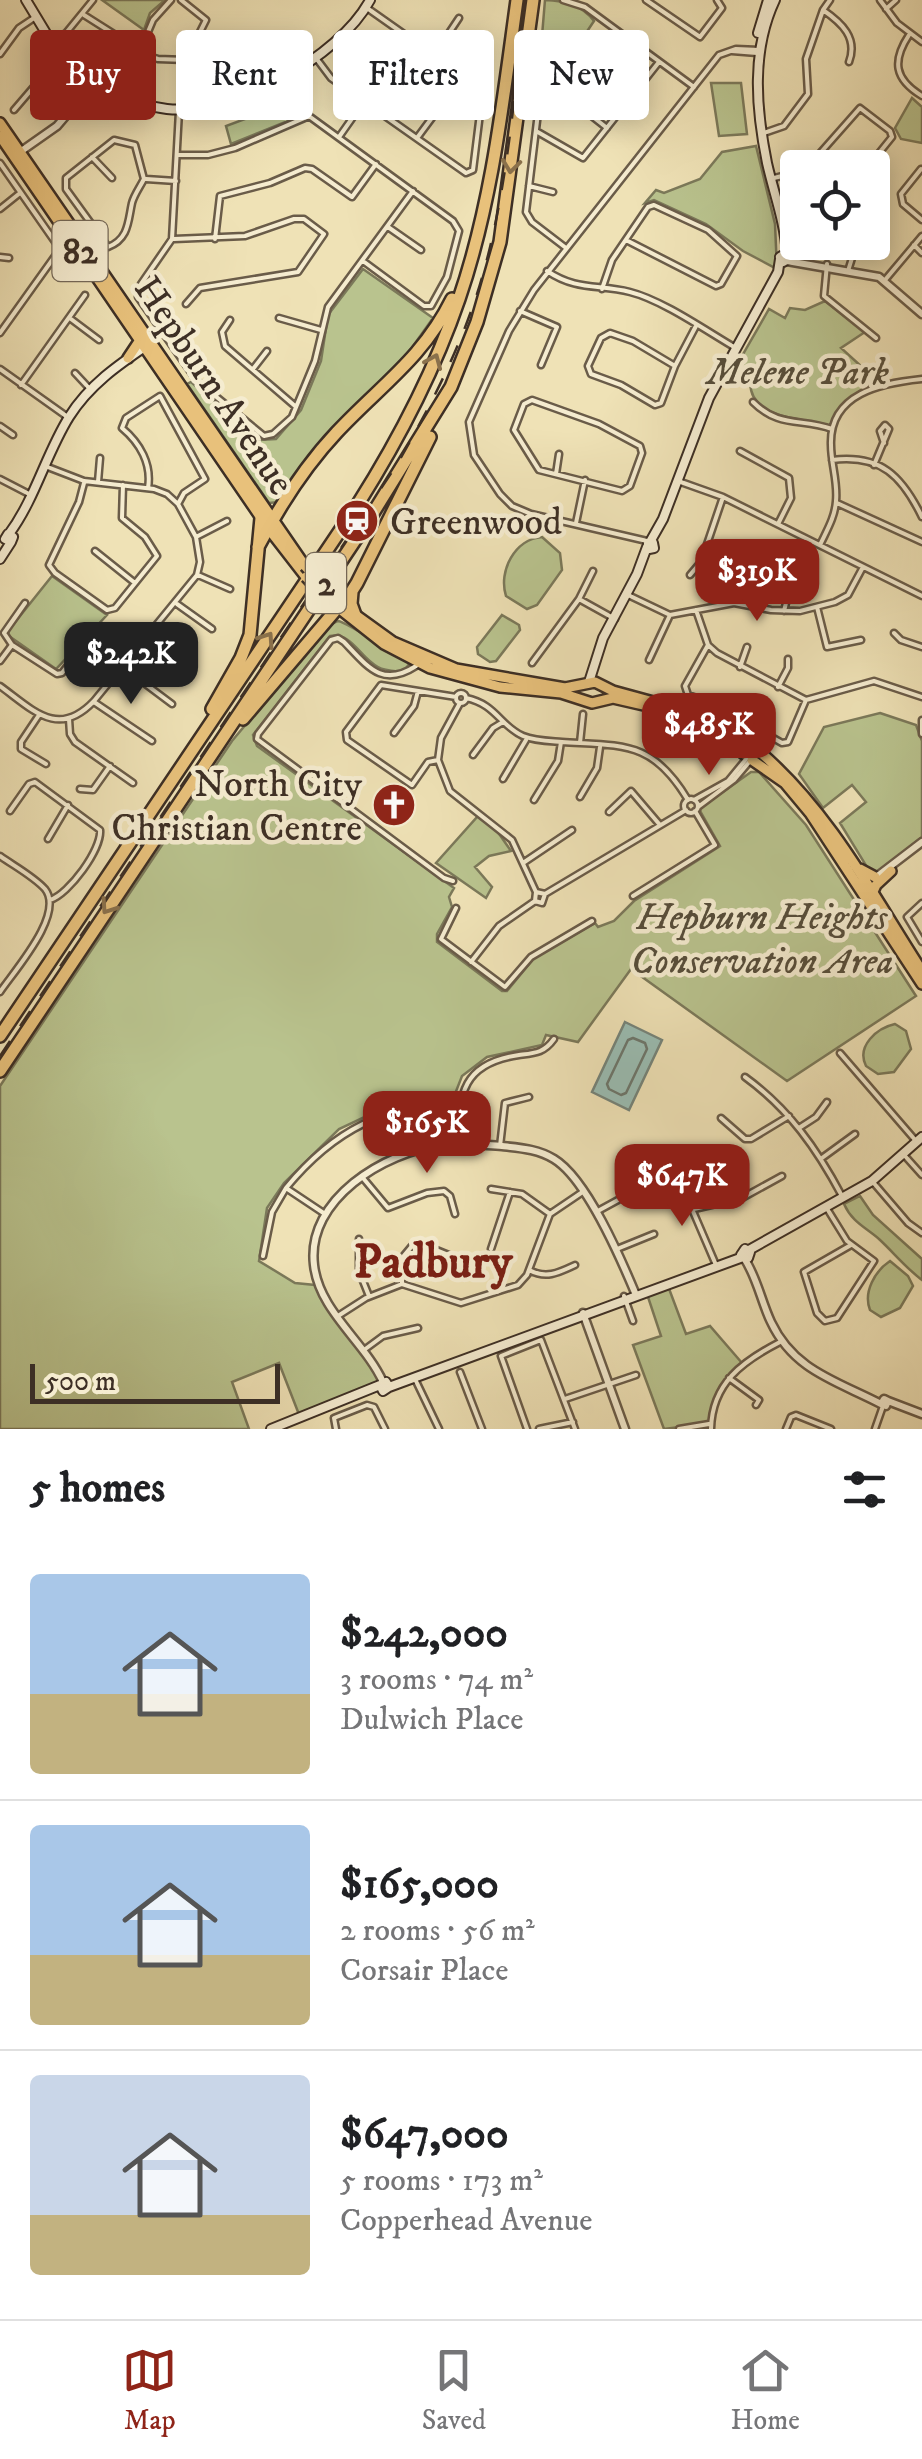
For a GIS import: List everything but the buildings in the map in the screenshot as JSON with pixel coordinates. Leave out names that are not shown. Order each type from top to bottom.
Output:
[{"type":"highway","name":"2","points":[[0,1036],[358,504],[407,422],[454,314],[489,187],[517,0]]},
{"type":"highway","name":"2","points":[[0,1071],[370,518],[450,387],[477,322],[500,242],[532,0]]},
{"type":"highway","points":[[174,778],[245,646],[255,600],[258,546],[266,520],[281,508],[336,433],[402,372],[429,340],[452,301],[474,244]]},
{"type":"highway","points":[[197,775],[321,628],[333,618],[352,617],[352,592],[433,432],[450,387]]},
{"type":"highway","points":[[321,628],[334,601],[352,592]]},
{"type":"main road","points":[[772,0],[756,51],[762,134],[780,212]]},
{"type":"main road","points":[[29,1],[45,30]]},
{"type":"main road","points":[[314,55],[340,34],[366,3]]},
{"type":"main road","points":[[0,122],[16,140],[32,143]]},
{"type":"main road","name":"Hepburn Avenue","points":[[0,122],[19,158],[144,349],[266,520],[303,569],[334,601],[415,661],[483,684],[583,698]]},
{"type":"main road","name":"Hepburn Avenue","points":[[0,136],[19,158]]},
{"type":"main road","points":[[600,699],[593,684],[600,644],[628,594],[711,400],[784,260]]},
{"type":"main road","points":[[0,556],[6,536],[70,419],[92,390],[144,349]]},
{"type":"main road","name":"Hepburn Avenue","points":[[144,349],[207,426],[266,520]]},
{"type":"main road","points":[[207,426],[204,428],[214,448]]},
{"type":"main road","name":"Hepburn Avenue","points":[[352,617],[408,650],[456,669],[564,688],[593,684],[690,712],[795,784],[871,885]]},
{"type":"main road","points":[[583,698],[582,690],[593,684]]},
{"type":"main road","name":"82","points":[[583,698],[592,703],[600,699]]},
{"type":"main road","name":"Hepburn Avenue","points":[[600,699],[620,700],[690,719],[751,755]]},
{"type":"main road","points":[[751,755],[825,822]]},
{"type":"main road","points":[[792,791],[818,823],[922,984]]},
{"type":"main road","points":[[852,876],[876,885],[891,870]]},
{"type":"main road","points":[[871,885],[866,893],[883,923]]},
{"type":"main road","points":[[871,885],[922,970]]},
{"type":"main road","points":[[271,1429],[746,1254],[873,1182],[920,1141]]},
{"type":"main road","points":[[279,1429],[384,1386]]},
{"type":"street","points":[[65,30],[93,0]]},
{"type":"street","points":[[149,30],[158,10],[171,0]]},
{"type":"street","points":[[156,59],[186,60],[206,20],[181,0]]},
{"type":"street","points":[[563,0],[586,7],[694,87]]},
{"type":"street","points":[[646,0],[700,37],[723,6],[717,0]]},
{"type":"street","points":[[762,134],[784,126],[808,94],[806,59],[822,10],[830,0]]},
{"type":"street","points":[[880,0],[909,34],[922,42]]},
{"type":"street","points":[[886,9],[896,0]]},
{"type":"street","points":[[366,3],[402,30]]},
{"type":"street","points":[[822,10],[848,31],[853,52],[849,62]]},
{"type":"street","points":[[82,14],[108,30]]},
{"type":"street","points":[[0,54],[19,28],[36,16]]},
{"type":"street","points":[[451,30],[459,18]]},
{"type":"street","points":[[909,34],[897,57],[898,71],[913,91],[922,96]]},
{"type":"street","points":[[650,545],[512,506],[500,494],[471,447],[472,410],[520,311],[547,271],[719,55],[756,51]]},
{"type":"street","points":[[314,55],[333,79]]},
{"type":"street","points":[[649,76],[660,62]]},
{"type":"street","points":[[14,110],[30,93]]},
{"type":"street","points":[[824,150],[860,108],[890,131],[892,137],[882,150]]},
{"type":"street","points":[[178,155],[208,156],[235,148],[309,116],[453,221],[459,232],[447,278],[431,306],[424,306],[362,261]]},
{"type":"street","points":[[19,158],[63,120]]},
{"type":"street","points":[[178,120],[172,239],[137,292],[197,380],[264,436],[273,434],[289,420],[315,361],[328,307],[413,192]]},
{"type":"street","points":[[338,137],[350,120]]},
{"type":"street","points":[[392,120],[466,173],[473,170],[479,120]]},
{"type":"street","points":[[417,138],[431,120]]},
{"type":"street","points":[[537,120],[528,216],[566,248]]},
{"type":"street","points":[[597,120],[608,128]]},
{"type":"street","points":[[536,131],[581,159],[614,120]]},
{"type":"street","points":[[126,140],[135,145],[144,179],[132,201],[130,224],[116,244],[108,246],[66,189],[66,178],[92,157],[105,144],[126,140]]},
{"type":"street","points":[[92,157],[112,178]]},
{"type":"street","points":[[0,163],[60,248],[0,333]]},
{"type":"street","points":[[215,239],[220,196],[270,184],[305,168],[352,197],[376,164]]},
{"type":"street","points":[[921,169],[901,194],[902,204],[922,220]]},
{"type":"street","points":[[770,179],[780,176]]},
{"type":"street","points":[[144,179],[176,181]]},
{"type":"street","points":[[529,186],[553,192]]},
{"type":"street","points":[[0,208],[20,193]]},
{"type":"street","points":[[602,288],[606,272],[626,240],[648,208],[654,204],[708,230],[738,256],[722,284],[716,286],[626,240]]},
{"type":"street","points":[[172,239],[245,236],[294,219],[304,219],[324,234],[298,272],[200,288],[186,304]]},
{"type":"street","points":[[388,226],[421,250]]},
{"type":"street","points":[[886,280],[922,236]]},
{"type":"street","points":[[914,245],[922,252]]},
{"type":"street","points":[[0,257],[9,258]]},
{"type":"street","points":[[796,260],[886,280],[922,312]]},
{"type":"street","points":[[848,269],[851,260]]},
{"type":"street","points":[[818,302],[824,296],[827,266]]},
{"type":"street","points":[[547,271],[574,286],[648,298],[737,349]]},
{"type":"street","points":[[21,385],[86,295]]},
{"type":"street","points":[[824,296],[876,338]]},
{"type":"street","points":[[520,311],[557,327],[540,365]]},
{"type":"street","points":[[69,318],[99,340]]},
{"type":"street","points":[[279,318],[321,330]]},
{"type":"street","points":[[230,320],[222,340],[296,407]]},
{"type":"street","points":[[676,366],[633,341],[610,333],[601,338],[588,366],[591,374],[655,404],[662,403],[696,326]]},
{"type":"street","points":[[252,369],[267,351]]},
{"type":"street","points":[[0,369],[70,419]]},
{"type":"street","points":[[75,373],[92,390]]},
{"type":"street","points":[[820,545],[836,503],[832,429],[846,406],[868,388],[922,379]]},
{"type":"street","points":[[148,488],[149,469],[132,436],[122,428],[126,418],[160,396],[204,479],[184,493],[178,504]]},
{"type":"street","points":[[526,401],[599,424],[641,448],[630,486],[622,490],[585,480],[539,470],[515,436],[514,426],[526,401]]},
{"type":"street","points":[[753,402],[784,422],[810,422],[832,429]]},
{"type":"street","points":[[0,426],[14,435]]},
{"type":"street","points":[[874,465],[884,443]]},
{"type":"street","points":[[740,451],[789,478],[792,498],[778,524]]},
{"type":"street","points":[[556,474],[560,454]]},
{"type":"street","points":[[98,482],[100,458]]},
{"type":"street","points":[[832,460],[855,458],[904,482],[922,516]]},
{"type":"street","points":[[0,686],[39,714],[54,720],[69,719],[94,701],[198,575],[196,537],[178,504],[167,494],[84,481],[46,467]]},
{"type":"street","points":[[0,479],[31,496]]},
{"type":"street","points":[[576,523],[585,480]]},
{"type":"street","points":[[84,481],[79,502],[51,559],[51,570],[108,610],[115,608],[157,556],[145,537],[122,518],[124,486]]},
{"type":"street","points":[[679,481],[723,497],[922,596]]},
{"type":"street","points":[[690,574],[701,562],[723,497]]},
{"type":"street","points":[[836,503],[922,542]]},
{"type":"street","points":[[196,537],[226,521]]},
{"type":"street","points":[[96,551],[135,583]]},
{"type":"street","points":[[734,602],[748,558]]},
{"type":"street","points":[[628,594],[670,614],[734,602],[784,611],[817,607],[848,595],[863,568]]},
{"type":"street","points":[[532,663],[578,600],[593,571]]},
{"type":"street","points":[[198,575],[230,590]]},
{"type":"street","points":[[784,611],[792,579]]},
{"type":"street","points":[[578,600],[614,618]]},
{"type":"street","points":[[24,602],[4,633],[12,645],[57,674],[84,646]]},
{"type":"street","points":[[177,604],[212,629]]},
{"type":"street","points":[[817,607],[828,647],[862,640]]},
{"type":"street","points":[[696,610],[708,645],[806,700],[874,681],[922,697]]},
{"type":"street","points":[[649,660],[670,614]]},
{"type":"street","points":[[894,633],[901,640],[922,647]]},
{"type":"street","points":[[150,634],[193,667]]},
{"type":"street","points":[[415,661],[408,671],[396,677],[381,674],[338,638],[331,640],[257,739],[365,821],[453,881]]},
{"type":"street","points":[[0,661],[12,645]]},
{"type":"street","points":[[708,645],[685,686],[688,696],[711,703],[782,742],[788,742],[806,700]]},
{"type":"street","points":[[740,666],[747,648]]},
{"type":"street","points":[[778,687],[788,668],[788,659]]},
{"type":"street","points":[[408,671],[415,661]]},
{"type":"street","points":[[123,667],[172,704]]},
{"type":"street","points":[[438,760],[428,762],[412,785],[346,736],[380,685],[456,696],[462,693],[486,704],[528,738],[600,745],[651,756],[668,768],[715,845],[632,896]]},
{"type":"street","points":[[0,699],[6,691]]},
{"type":"street","points":[[394,733],[414,706],[418,691]]},
{"type":"street","points":[[456,696],[460,703]]},
{"type":"street","points":[[466,698],[441,738],[438,760],[450,791],[512,840],[536,892],[534,901],[499,926],[471,962]]},
{"type":"street","points":[[94,701],[152,742]]},
{"type":"street","points":[[39,714],[21,748],[46,764]]},
{"type":"street","points":[[580,743],[583,714]]},
{"type":"street","points":[[69,719],[75,742],[133,783]]},
{"type":"street","points":[[922,720],[922,734]]},
{"type":"street","points":[[473,755],[493,728],[505,721]]},
{"type":"street","points":[[503,779],[528,738]]},
{"type":"street","points":[[534,800],[559,759],[561,742]]},
{"type":"street","points":[[580,797],[597,768],[600,745]]},
{"type":"street","points":[[536,892],[544,894],[686,810],[696,809],[741,770],[751,755]]},
{"type":"street","points":[[80,789],[93,790],[110,766]]},
{"type":"street","points":[[686,810],[691,800],[741,770]]},
{"type":"street","points":[[10,811],[32,782],[98,827],[101,838],[70,887],[50,900]]},
{"type":"street","points":[[609,812],[631,792],[660,825]]},
{"type":"street","points":[[48,838],[68,805]]},
{"type":"street","points":[[523,864],[572,830]]},
{"type":"street","points":[[891,870],[922,844]]},
{"type":"street","points":[[871,885],[922,844]]},
{"type":"street","points":[[0,856],[44,888],[50,900],[49,918],[1,990]]},
{"type":"street","points":[[534,901],[542,903],[544,894]]},
{"type":"street","points":[[922,904],[907,917],[922,942]]},
{"type":"street","points":[[456,908],[441,939],[500,984],[509,986],[531,956],[592,921]]},
{"type":"street","points":[[459,1143],[460,1106],[469,1079],[496,1058],[540,1052],[554,1039]]},
{"type":"street","points":[[840,1053],[920,1141]]},
{"type":"street","points":[[745,1077],[772,1097],[799,1128],[822,1158],[844,1199]]},
{"type":"street","points":[[500,1146],[505,1104],[529,1098]]},
{"type":"street","points":[[799,1128],[816,1117],[827,1102]]},
{"type":"street","points":[[263,1256],[272,1212],[286,1188],[339,1137],[392,1111],[420,1105],[460,1106]]},
{"type":"street","points":[[722,1118],[751,1140],[789,1116]]},
{"type":"street","points":[[822,1158],[855,1134]]},
{"type":"street","points":[[384,1386],[320,1290],[314,1267],[316,1238],[326,1214],[363,1177],[399,1156],[459,1143],[532,1150],[552,1157],[573,1174],[584,1190],[636,1294]]},
{"type":"street","points":[[905,1155],[922,1175]]},
{"type":"street","points":[[696,1157],[728,1184],[734,1201]]},
{"type":"street","points":[[692,1209],[734,1201],[782,1176]]},
{"type":"street","points":[[363,1177],[388,1208],[444,1190],[450,1196],[454,1214]]},
{"type":"street","points":[[660,1182],[692,1209],[715,1264]]},
{"type":"street","points":[[873,1182],[908,1223],[922,1233]]},
{"type":"street","points":[[286,1188],[326,1214]]},
{"type":"street","points":[[491,1190],[529,1197],[550,1214]]},
{"type":"street","points":[[338,1316],[369,1296],[402,1284],[469,1303],[518,1285],[529,1270],[550,1214],[584,1190]]},
{"type":"street","points":[[491,1249],[511,1191]]},
{"type":"street","points":[[595,1212],[618,1200]]},
{"type":"street","points":[[827,1208],[851,1244],[874,1261],[831,1322],[820,1317],[804,1272],[851,1244]]},
{"type":"street","points":[[616,1250],[654,1234]]},
{"type":"street","points":[[360,1239],[359,1271],[369,1296]]},
{"type":"street","points":[[402,1284],[402,1258],[412,1246],[424,1245],[456,1258]]},
{"type":"street","points":[[746,1254],[782,1340],[824,1376],[922,1416]]},
{"type":"street","points":[[529,1270],[546,1275],[575,1266]]},
{"type":"street","points":[[624,1298],[633,1321]]},
{"type":"street","points":[[580,1314],[623,1429]]},
{"type":"street","points":[[363,1350],[384,1336],[418,1328]]},
{"type":"street","points":[[527,1429],[501,1356],[541,1340],[575,1429]]},
{"type":"street","points":[[679,1429],[711,1426],[720,1390],[729,1378],[747,1359],[782,1340]]},
{"type":"street","points":[[460,1372],[482,1429]]},
{"type":"street","points":[[414,1376],[438,1427],[429,1429]]},
{"type":"street","points":[[564,1399],[636,1376]]},
{"type":"street","points":[[729,1378],[760,1400],[756,1405]]},
{"type":"street","points":[[875,1429],[884,1403]]},
{"type":"street","points":[[336,1429],[334,1418],[372,1404],[386,1429]]},
{"type":"street","points":[[786,1429],[796,1415],[831,1429]]},
{"type":"street","points":[[540,1429],[572,1422]]},
{"type":"green space","points":[[102,0],[165,0],[150,13],[144,30]]},
{"type":"green space","points":[[545,0],[572,5],[594,21],[588,30],[542,30]]},
{"type":"green space","points":[[711,83],[741,83],[747,134],[719,136]]},
{"type":"green space","points":[[912,98],[922,107],[922,143],[901,139],[895,128]]},
{"type":"green space","points":[[242,120],[288,121],[231,144],[226,126]]},
{"type":"green space","points":[[756,146],[775,224],[777,269],[706,224],[654,200],[645,203],[656,190],[664,193],[700,179],[722,152]]},
{"type":"green space","points":[[363,269],[433,318],[391,377],[279,502],[269,503],[187,384],[191,382],[259,440],[276,439],[301,410],[321,361],[328,315]]},
{"type":"green space","name":"Melene Park","points":[[825,301],[865,332],[841,348],[862,367],[869,385],[847,402],[831,426],[766,409],[751,390],[751,375],[738,363],[769,309],[785,318],[790,308],[805,310]]},
{"type":"green space","points":[[542,537],[560,553],[562,570],[537,605],[527,609],[506,596],[504,577],[517,550]]},
{"type":"green space","points":[[52,576],[107,615],[56,669],[9,636],[8,631]]},
{"type":"green space","points":[[502,615],[519,625],[520,630],[496,661],[490,662],[478,654],[477,647]]},
{"type":"green space","name":"Hepburn Heights Conservation Area","points":[[338,621],[410,663],[403,672],[384,669],[344,638],[330,636],[253,735],[257,746],[454,888],[449,897],[452,907],[437,934],[437,942],[502,991],[507,991],[534,958],[595,923],[598,927],[614,921],[634,901],[720,846],[699,809],[751,772],[759,772],[806,825],[916,996],[787,1081],[631,969],[578,1042],[546,1035],[542,1045],[487,1057],[462,1076],[453,1099],[432,1097],[388,1106],[339,1129],[284,1183],[267,1208],[259,1261],[295,1283],[315,1285],[379,1378],[376,1384],[300,1417],[279,1363],[232,1382],[249,1429],[0,1429],[0,1086],[232,741],[328,626]]},
{"type":"green space","points":[[880,713],[916,725],[922,741],[922,837],[873,877],[840,823],[866,802],[852,785],[823,808],[799,774],[824,727]]},
{"type":"green space","points":[[478,816],[495,828],[511,851],[489,856],[475,867],[492,887],[486,898],[436,863]]},
{"type":"green space","points":[[895,1024],[906,1031],[911,1049],[894,1072],[878,1074],[866,1066],[866,1045],[881,1029]]},
{"type":"green space","points":[[860,1196],[873,1215],[922,1259],[922,1280],[851,1215],[844,1204]]},
{"type":"green space","points":[[890,1261],[908,1276],[913,1286],[900,1308],[881,1317],[870,1310],[869,1289]]},
{"type":"green space","points":[[668,1286],[686,1334],[710,1326],[742,1363],[725,1384],[711,1423],[664,1429],[633,1345],[661,1336],[647,1294]]},
{"type":"water","points":[[625,1022],[662,1040],[629,1110],[592,1092]]},
{"type":"railway","points":[[0,1056],[396,466],[441,382],[477,294],[496,222],[525,0]]},
{"type":"place","name":"Greenwood","points":[[357,521]]},
{"type":"place","name":"North City Christian Centre","points":[[394,805]]},
{"type":"district","name":"Padbury","points":[[433,1260]]}]
